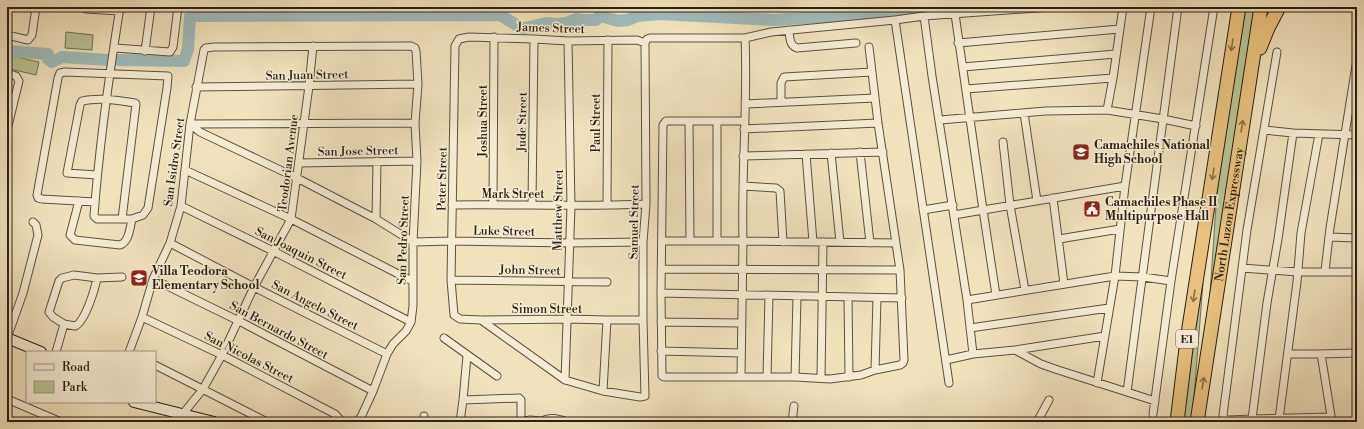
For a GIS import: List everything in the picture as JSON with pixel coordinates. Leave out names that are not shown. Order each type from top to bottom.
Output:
[{"type":"highway","name":"North Luzon Expressway","points":[[1177,422],[1187,340],[1239,7]]},
{"type":"highway","name":"North Luzon Expressway","points":[[1197,422],[1261,7]]},
{"type":"highway","name":"E1","points":[[1249,78],[1268,28],[1279,7]]},
{"type":"street","points":[[7,35],[28,40],[32,35],[36,7]]},
{"type":"street","points":[[145,50],[151,7]]},
{"type":"street","points":[[115,48],[168,53],[171,51],[178,7]]},
{"type":"street","points":[[645,46],[647,39],[650,38],[745,38],[759,34],[789,30],[924,16],[1051,7]]},
{"type":"street","points":[[1106,110],[1113,78],[1123,7]]},
{"type":"street","points":[[1097,383],[1115,276],[1125,186],[1151,7]]},
{"type":"street","points":[[1127,392],[1178,7]]},
{"type":"street","points":[[1154,414],[1171,281],[1214,7]]},
{"type":"street","points":[[83,8],[120,9],[110,73],[94,202],[94,216],[97,219],[132,219],[143,215],[149,205],[168,76],[110,73],[60,73],[37,194],[38,198],[42,200],[94,202]]},
{"type":"street","points":[[955,14],[958,43],[963,67],[996,295]]},
{"type":"street","points":[[924,16],[967,300],[973,354]]},
{"type":"street","points":[[895,20],[949,383]]},
{"type":"street","points":[[958,43],[1120,29]]},
{"type":"street","points":[[789,30],[790,42],[793,47],[797,48],[856,43]]},
{"type":"street","name":"James Street","points":[[455,46],[459,39],[464,37],[494,37],[568,42],[637,40],[645,46]]},
{"type":"street","name":"Joshua Street","points":[[493,204],[494,37]]},
{"type":"street","points":[[741,377],[743,241],[742,186],[746,104],[745,38]]},
{"type":"street","name":"Jude Street","points":[[532,205],[534,39]]},
{"type":"street","name":"Paul Street","points":[[607,205],[608,40]]},
{"type":"street","name":"Matthew Street","points":[[565,380],[571,206],[568,42]]},
{"type":"street","name":"San Pedro Street","points":[[313,46],[411,46],[415,48],[418,84],[415,123],[417,161],[413,242],[413,306],[411,322]]},
{"type":"street","name":"San Isidro Street","points":[[129,351],[154,278],[170,243],[181,206],[190,124],[204,50],[206,48],[214,47],[313,46]]},
{"type":"street","name":"Teodorian Avenue","points":[[181,418],[203,389],[222,355],[254,287],[275,252],[291,219],[313,46]]},
{"type":"street","name":"Peter Street","points":[[453,312],[452,205],[455,46]]},
{"type":"street","name":"Samuel Street","points":[[604,391],[640,397],[645,396],[643,320],[646,204],[645,46]]},
{"type":"street","points":[[745,121],[666,121],[664,123],[661,269],[662,376],[830,379],[861,375],[875,370],[900,365],[904,360],[900,270],[878,123],[869,47]]},
{"type":"street","points":[[1278,52],[1242,268],[1223,415],[1225,419],[1332,420],[1321,354]]},
{"type":"street","points":[[963,67],[1116,54]]},
{"type":"street","points":[[1325,271],[1357,59]]},
{"type":"street","points":[[781,102],[780,83],[784,77],[872,72]]},
{"type":"street","points":[[7,130],[19,81],[16,76],[9,73]]},
{"type":"street","points":[[966,90],[1113,78]]},
{"type":"street","name":"San Juan Street","points":[[196,87],[418,84]]},
{"type":"street","points":[[746,104],[875,98]]},
{"type":"street","points":[[97,175],[68,173],[80,105],[82,101],[88,100],[133,102],[136,104],[122,219]]},
{"type":"street","points":[[940,120],[1024,113],[1106,110],[1196,126]]},
{"type":"street","points":[[1024,113],[1037,201]]},
{"type":"street","points":[[689,121],[690,242]]},
{"type":"street","points":[[717,121],[717,241]]},
{"type":"street","points":[[190,124],[415,123]]},
{"type":"street","points":[[744,129],[878,123]]},
{"type":"street","points":[[190,124],[194,129],[297,178],[376,219],[413,242]]},
{"type":"street","points":[[1264,130],[1293,133],[1357,135]]},
{"type":"street","points":[[1252,419],[1271,271],[1278,239],[1293,133]]},
{"type":"street","points":[[1279,419],[1303,225],[1319,134]]},
{"type":"street","points":[[1003,142],[1010,205],[1025,290]]},
{"type":"street","points":[[860,152],[870,243]]},
{"type":"street","points":[[744,156],[883,152]]},
{"type":"street","points":[[831,153],[840,242]]},
{"type":"street","points":[[806,154],[813,242]]},
{"type":"street","points":[[376,219],[377,161]]},
{"type":"street","name":"San Jose Street","points":[[299,163],[417,161]]},
{"type":"street","points":[[185,170],[291,219],[412,281]]},
{"type":"street","points":[[742,186],[776,188],[780,191],[783,242]]},
{"type":"street","points":[[954,215],[1125,186]]},
{"type":"street","points":[[1053,198],[1064,284]]},
{"type":"street","points":[[79,201],[70,235],[75,240],[120,245],[124,244],[132,219]]},
{"type":"street","name":"Mark Street","points":[[452,205],[493,204],[571,206],[646,204]]},
{"type":"street","points":[[923,210],[953,205]]},
{"type":"street","name":"San Joaquin Street","points":[[181,206],[275,252],[411,322]]},
{"type":"street","points":[[33,222],[36,225],[38,235],[23,293],[7,338],[39,351]]},
{"type":"street","points":[[1059,239],[1120,229]]},
{"type":"street","points":[[1329,237],[1357,238]]},
{"type":"street","points":[[662,241],[896,243]]},
{"type":"street","name":"Luke Street","points":[[413,242],[644,242]]},
{"type":"street","points":[[821,378],[823,242]]},
{"type":"street","name":"San Angelo Street","points":[[170,243],[387,354]]},
{"type":"street","points":[[1242,268],[1298,272],[1357,272]]},
{"type":"street","points":[[661,269],[900,270]]},
{"type":"street","points":[[97,278],[80,322],[75,326],[64,324],[53,317],[49,312],[59,281],[62,278],[74,275],[97,278],[122,277]]},
{"type":"street","points":[[967,300],[1115,276],[1142,277],[1171,281]]},
{"type":"street","name":"San Bernardo Street","points":[[154,278],[373,391]]},
{"type":"street","name":"John Street","points":[[452,280],[608,282]]},
{"type":"street","points":[[661,294],[902,298]]},
{"type":"street","points":[[767,377],[769,296]]},
{"type":"street","points":[[795,378],[797,297]]},
{"type":"street","points":[[848,298],[849,377]]},
{"type":"street","points":[[875,370],[877,298]]},
{"type":"street","points":[[970,328],[1109,308]]},
{"type":"street","name":"Simon Street","points":[[453,312],[454,315],[460,319],[481,320],[643,320]]},
{"type":"street","name":"San Nicolas Street","points":[[142,317],[222,355],[335,414],[342,422]]},
{"type":"street","points":[[481,320],[565,380],[604,391],[607,320]]},
{"type":"street","points":[[356,422],[373,391],[387,354],[393,344],[406,331],[411,322]]},
{"type":"street","points":[[661,322],[741,323]]},
{"type":"street","points":[[56,351],[64,324]]},
{"type":"street","points":[[946,360],[973,354],[1015,350],[1105,336]]},
{"type":"street","points":[[444,338],[467,356],[497,376]]},
{"type":"street","points":[[1015,350],[1041,364],[1156,401]]},
{"type":"street","points":[[661,351],[741,353]]},
{"type":"street","points":[[1288,354],[1357,353]]},
{"type":"street","points":[[460,422],[467,356]]},
{"type":"street","points":[[156,366],[267,422]]},
{"type":"street","points":[[463,400],[519,398],[521,400],[521,422],[541,422],[551,418],[568,422]]},
{"type":"street","points":[[7,399],[61,422]]},
{"type":"street","points":[[1037,422],[1049,400]]},
{"type":"street","points":[[137,403],[181,418],[214,422]]},
{"type":"street","points":[[792,422],[794,406]]},
{"type":"green space","points":[[1245,7],[1255,7],[1210,294],[1217,191]]},
{"type":"green space","points":[[66,32],[93,35],[92,50],[65,48]]},
{"type":"green space","points":[[12,56],[39,62],[36,75],[10,69]]},
{"type":"green space","points":[[1199,283],[1203,283],[1192,422],[1180,422]]},
{"type":"waterway","points":[[119,60],[184,61],[188,49],[190,16],[500,15],[518,26],[525,28],[546,23],[566,23],[577,19],[596,20],[600,16],[618,21],[628,20],[637,16],[659,14],[774,20],[978,7]]},
{"type":"waterway","points":[[7,51],[48,54],[48,59],[52,62],[62,57],[108,60]]},
{"type":"place","name":"Camachiles National High School","points":[[1081,152]]},
{"type":"place","name":"Camachiles Phase II Multipurpose Hall","points":[[1092,209]]},
{"type":"place","name":"Villa Teodora Elementary School","points":[[139,278]]}]
